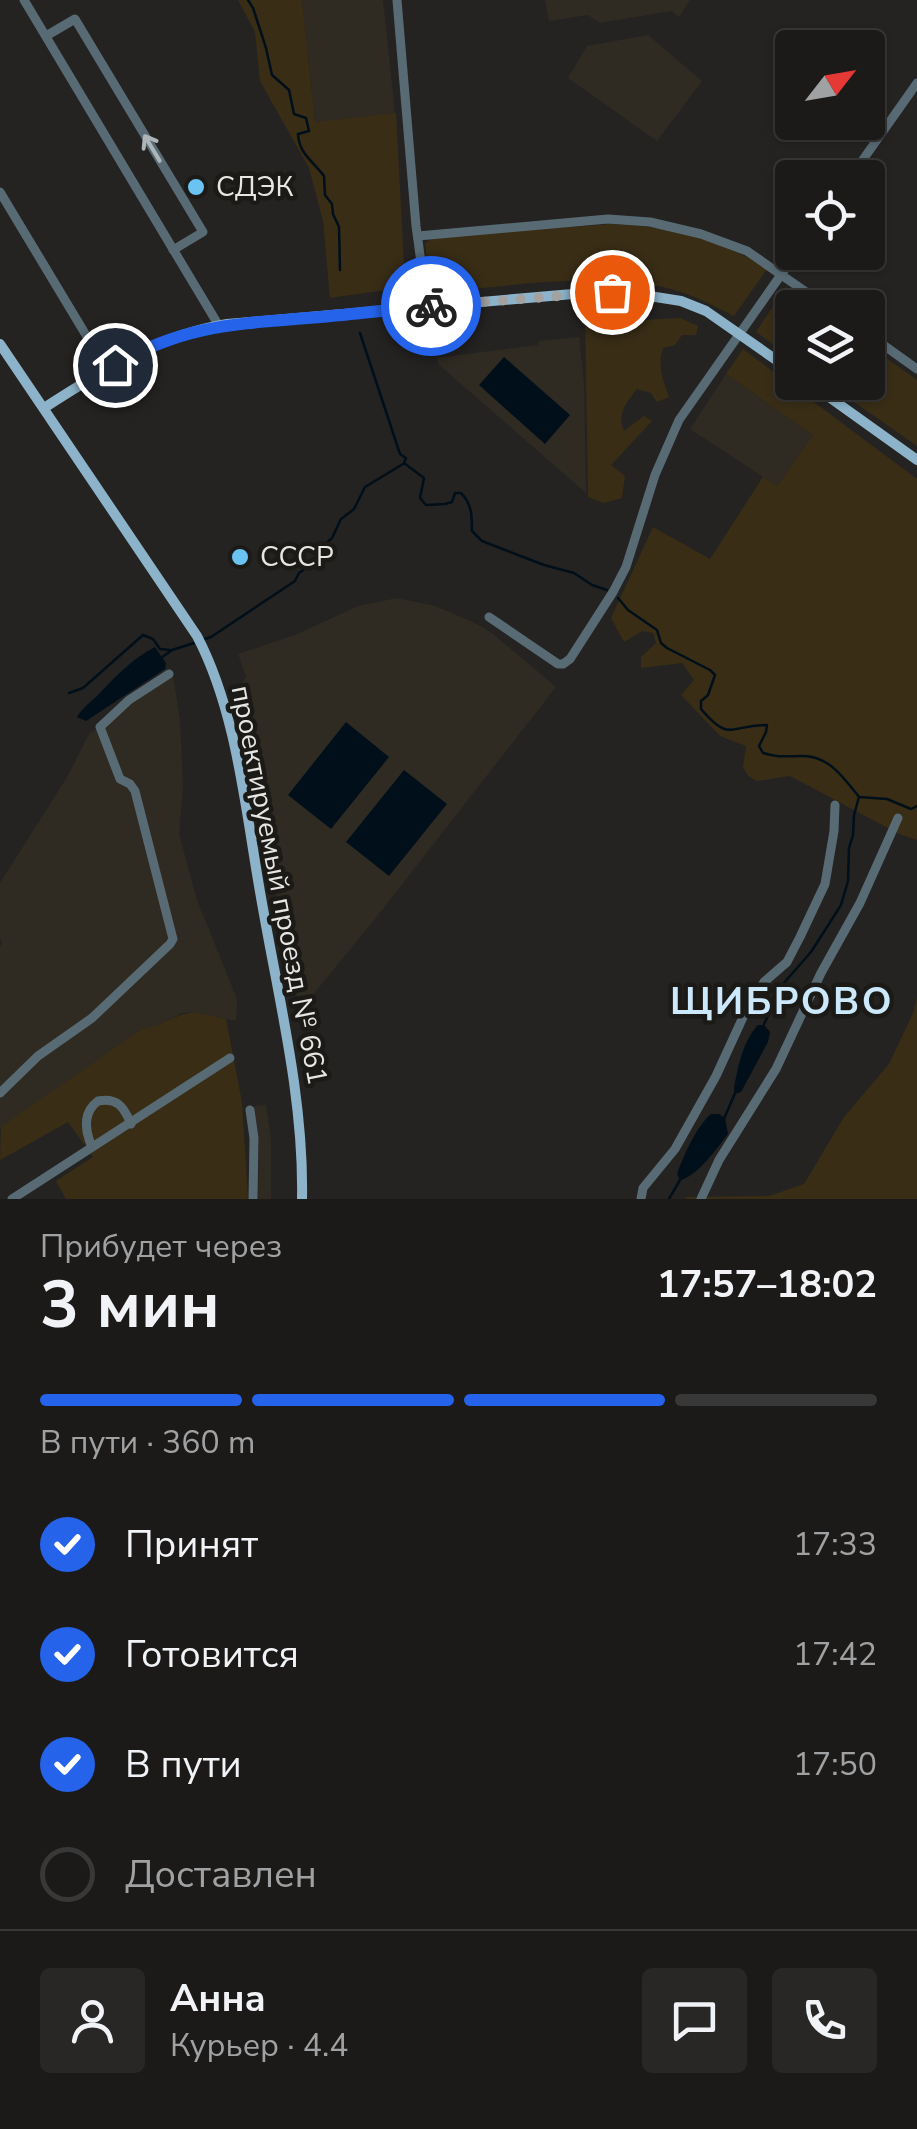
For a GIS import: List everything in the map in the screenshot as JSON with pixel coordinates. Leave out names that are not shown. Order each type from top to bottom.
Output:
[{"type":"main road","points":[[44,408],[153,345],[198,330],[596,292],[643,294],[697,306],[775,359]]},
{"type":"main road","name":"проектируемый проезд № 661","points":[[0,344],[197,636],[218,680],[233,741],[290,1057],[300,1119],[302,1199]]},
{"type":"main road","points":[[833,400],[917,460]]},
{"type":"street","points":[[24,0],[219,326]]},
{"type":"street","points":[[397,0],[427,306]]},
{"type":"street","points":[[46,36],[75,19],[137,122],[202,232],[173,250]]},
{"type":"street","points":[[863,160],[917,83]]},
{"type":"street","points":[[0,192],[106,370]]},
{"type":"street","points":[[418,236],[608,219],[650,222],[701,234],[747,251],[804,290]]},
{"type":"street","points":[[489,617],[558,664],[570,659],[626,566],[655,475],[679,420],[785,270]]},
{"type":"street","points":[[885,346],[917,369]]},
{"type":"street","points":[[0,1093],[38,1056],[92,1018],[173,939],[135,791],[120,778],[100,727],[129,700],[168,674]]},
{"type":"street","points":[[641,1199],[642,1188],[675,1149],[764,982],[787,962],[800,937],[824,884],[835,805]]},
{"type":"street","points":[[701,1199],[718,1160],[776,1069],[898,818]]},
{"type":"street","points":[[12,1199],[230,1058]]},
{"type":"street","points":[[92,1147],[86,1124],[88,1112],[98,1101],[114,1100],[123,1106],[131,1124]]},
{"type":"street","points":[[250,1110],[254,1138],[253,1199]]},
{"type":"shaded area","points":[[238,0],[302,0],[315,122],[396,113],[405,283],[400,288],[330,298],[323,221],[309,168],[260,81],[255,32]]},
{"type":"shaded area","points":[[302,0],[383,0],[395,114],[315,122]]},
{"type":"shaded area","points":[[545,0],[690,0],[679,17],[672,11],[600,23],[588,15],[549,21]]},
{"type":"shaded area","points":[[648,35],[702,81],[657,141],[568,78],[587,46]]},
{"type":"shaded area","points":[[613,224],[693,236],[767,269],[734,316],[678,291],[619,281],[555,282],[431,293],[425,244],[433,237]]},
{"type":"shaded area","points":[[775,304],[775,346],[756,332]]},
{"type":"shaded area","points":[[585,314],[617,314],[644,320],[680,318],[698,326],[696,335],[682,335],[675,345],[663,348],[661,366],[669,397],[657,402],[651,393],[637,389],[626,404],[622,413],[624,431],[644,416],[652,421],[611,465],[625,476],[622,498],[604,503],[588,497]]},
{"type":"shaded area","points":[[579,337],[586,493],[438,364],[437,358]]},
{"type":"shaded area","points":[[743,349],[775,373],[775,400],[811,400],[917,479],[917,840],[790,776],[757,781],[748,776],[743,767],[746,746],[720,736],[681,695],[694,680],[682,663],[641,668],[641,657],[656,643],[653,633],[642,631],[624,642],[611,618],[653,527],[710,559],[763,477],[777,486],[813,435],[726,374]]},
{"type":"shaded area","points":[[885,357],[917,380],[917,446],[851,400],[885,400]]},
{"type":"shaded area","points":[[726,374],[813,435],[777,486],[690,429]]},
{"type":"shaded area","points":[[397,598],[435,606],[473,622],[492,633],[556,687],[302,1008],[238,690],[246,676],[238,654],[295,635],[358,606]]},
{"type":"shaded area","points":[[173,675],[183,788],[179,834],[197,900],[237,999],[236,1021],[196,1012],[182,1013],[153,1028],[142,1029],[0,1129],[0,883],[69,774],[89,734]]},
{"type":"shaded area","points":[[917,998],[917,1199],[686,1199],[769,1196],[804,1184],[844,1117],[889,1064]]},
{"type":"shaded area","points":[[196,1012],[226,1019],[242,1102],[248,1199],[66,1199],[56,1181],[93,1157],[68,1122],[0,1160],[1,1127],[142,1029]]},
{"type":"shaded area","points":[[266,1105],[271,1140],[271,1199],[258,1199],[259,1140],[254,1106]]},
{"type":"water","points":[[504,357],[570,415],[545,444],[479,385]]},
{"type":"water","points":[[155,647],[166,663],[165,669],[86,721],[77,717],[125,668]]},
{"type":"water","points":[[346,722],[389,757],[331,829],[288,795]]},
{"type":"water","points":[[404,770],[447,804],[389,876],[346,842]]},
{"type":"water","points":[[758,1025],[764,1025],[770,1032],[768,1042],[741,1092],[735,1094],[742,1054]]},
{"type":"water","points":[[711,1114],[725,1118],[728,1134],[700,1168],[680,1180],[677,1174],[687,1150]]},
{"type":"waterway","points":[[248,0],[272,75],[289,90],[294,114],[306,118],[309,131],[298,134],[299,141],[324,176],[325,195],[339,227],[340,270]]},
{"type":"waterway","points":[[360,333],[400,454],[406,458],[404,463],[424,478],[420,498],[426,505],[452,502],[455,493],[461,493],[469,506],[472,531],[482,541],[574,573],[607,590]]},
{"type":"waterway","points":[[202,640],[295,581],[332,538],[341,519],[354,509],[365,487],[403,464]]},
{"type":"waterway","points":[[618,598],[657,630],[667,648],[715,675],[708,695],[701,701],[701,709],[718,726],[731,730],[767,725],[759,746],[763,753],[821,760],[835,769],[859,797],[887,799],[911,809],[917,806]]},
{"type":"waterway","points":[[69,693],[83,688],[143,635],[153,639],[160,649],[170,650]]},
{"type":"waterway","points":[[161,658],[194,643]]},
{"type":"waterway","points":[[764,1024],[783,984],[811,952],[841,905],[859,797]]},
{"type":"waterway","points":[[723,1121],[736,1091]]},
{"type":"waterway","points":[[669,1199],[680,1180]]},
{"type":"way so far","points":[[431,306],[612,292]]},
{"type":"place","name":"СДЭК","points":[[196,187]]},
{"type":"place","name":"СССР","points":[[240,557]]},
{"type":"district","name":"ЩИБРОВО","points":[[782,1001]]},
{"type":"route","points":[[115,365],[175,336],[219,326],[431,306]]}]
